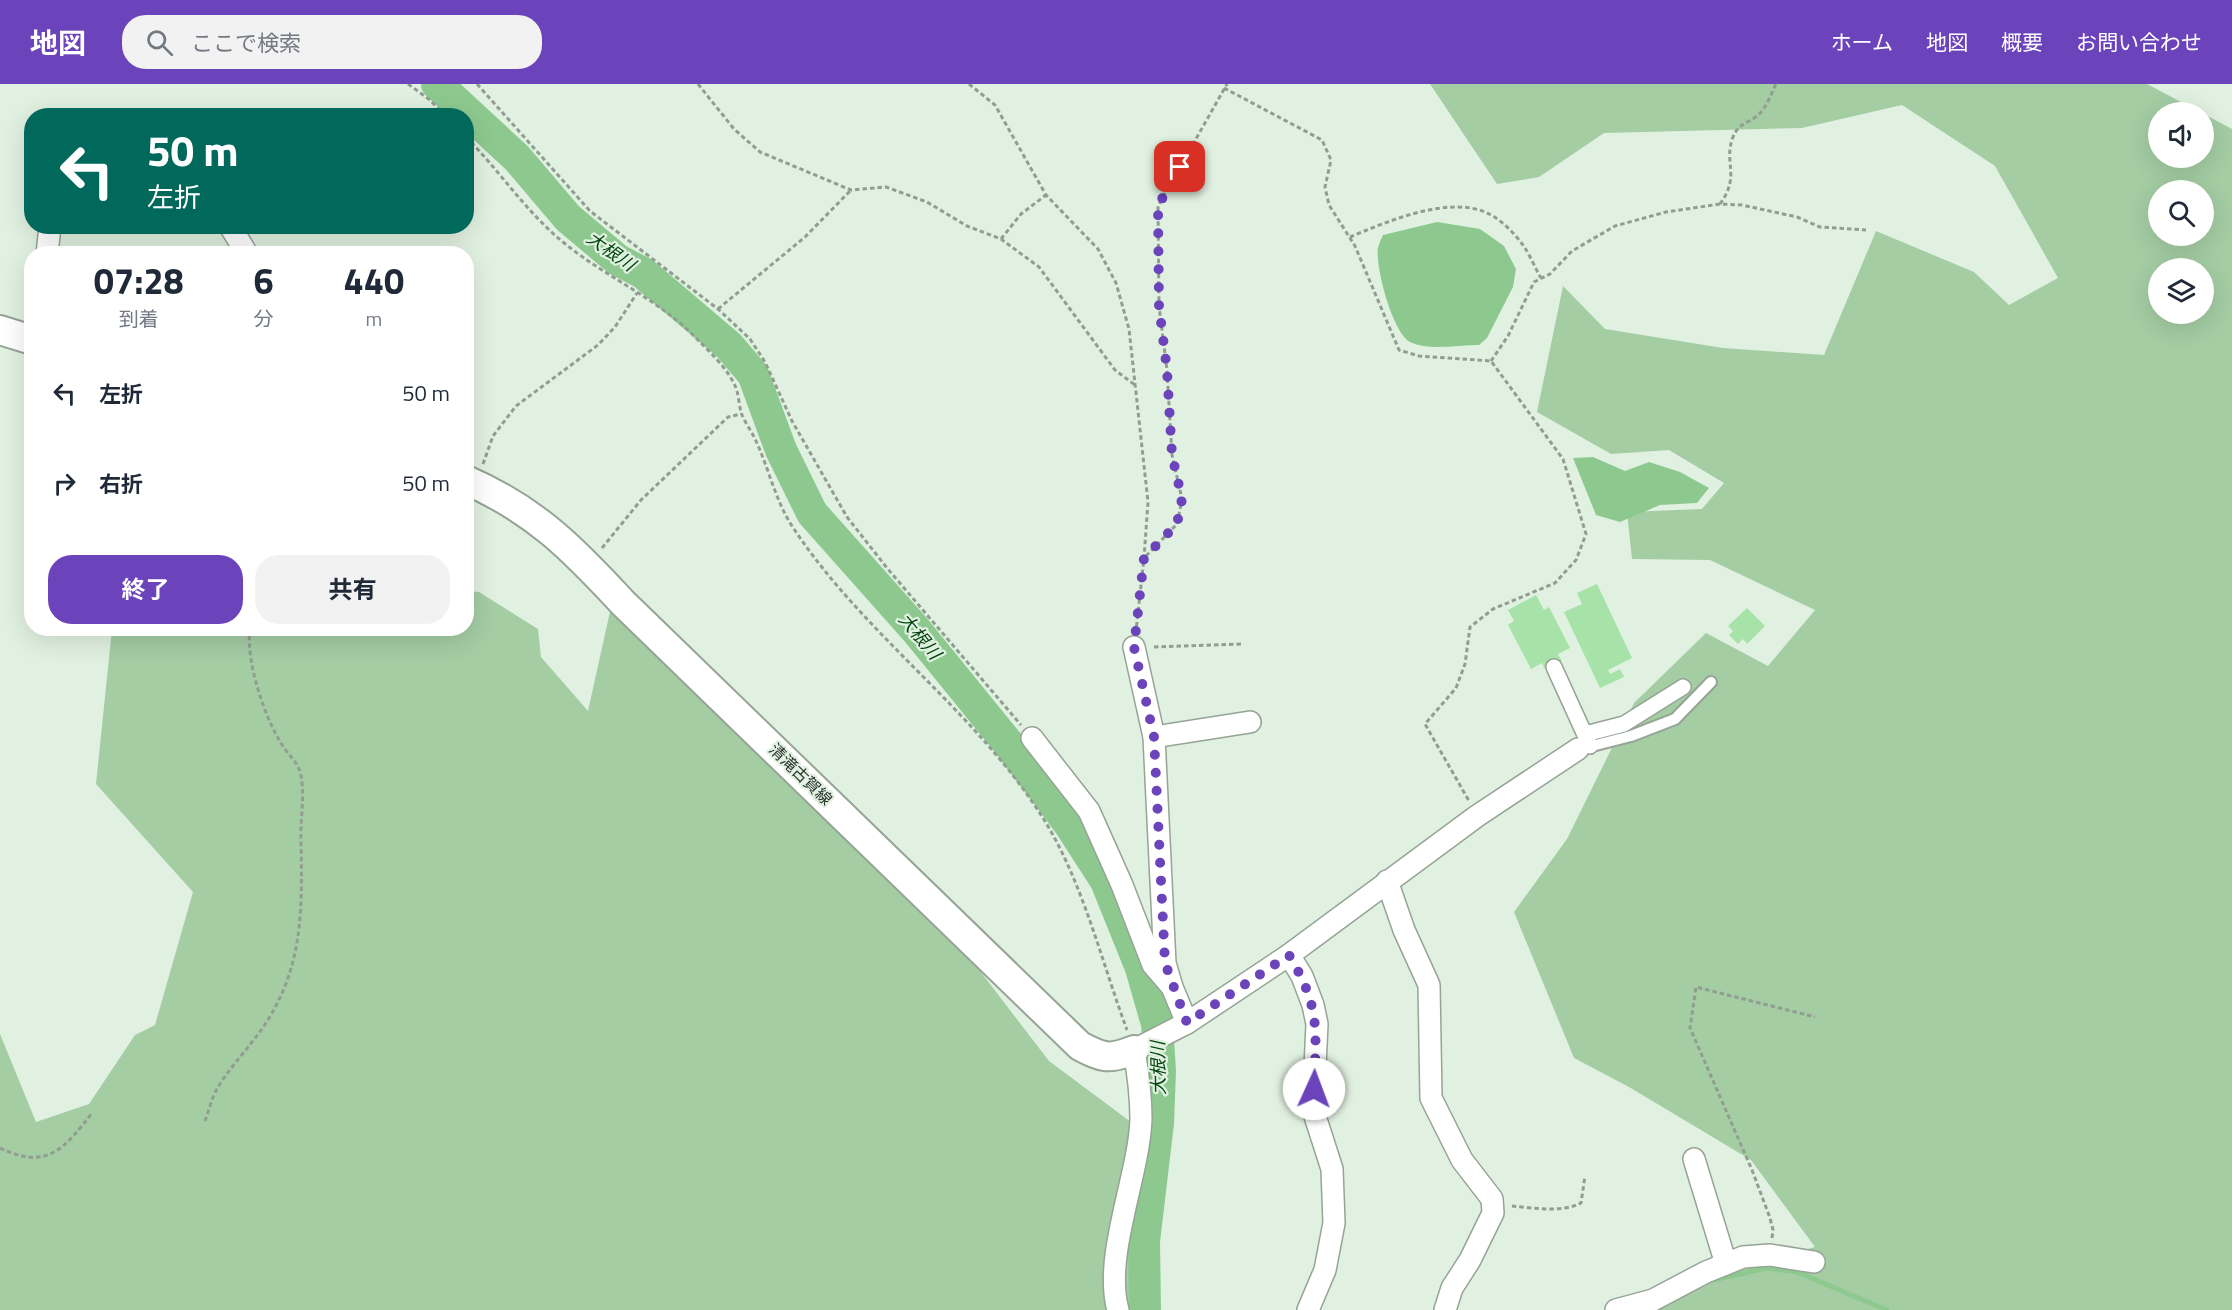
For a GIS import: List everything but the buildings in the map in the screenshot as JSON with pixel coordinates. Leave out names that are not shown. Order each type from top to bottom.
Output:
[{"type":"main road","points":[[0,330],[24,338]]},
{"type":"main road","name":"清滝古賀線","points":[[474,484],[543,524],[569,546],[623,603],[1080,1046],[1101,1057],[1115,1058],[1134,1050]]},
{"type":"street","points":[[1134,647],[1154,737],[1165,963],[1187,1023]]},
{"type":"street","points":[[1554,667],[1584,743]]},
{"type":"street","points":[[1118,1310],[1114,1278],[1141,1120],[1139,1078],[1134,1050],[1187,1023],[1289,955],[1477,816],[1584,743],[1624,724],[1683,687]]},
{"type":"street","points":[[1154,737],[1250,722]]},
{"type":"street","points":[[1032,738],[1089,811],[1122,885],[1153,965],[1172,987]]},
{"type":"street","points":[[1387,881],[1404,930],[1429,985],[1431,1098],[1462,1160],[1492,1199],[1493,1213],[1470,1260],[1452,1288],[1445,1310]]},
{"type":"street","points":[[1289,955],[1302,976],[1313,1005],[1317,1024],[1314,1110],[1332,1168],[1334,1223],[1325,1270],[1308,1310]]},
{"type":"street","points":[[1694,1159],[1726,1264]]},
{"type":"street","points":[[1616,1310],[1653,1300],[1743,1257],[1770,1255],[1814,1262]]},
{"type":"lane","points":[[1584,743],[1630,736],[1675,719],[1711,681]]},
{"type":"path","points":[[408,84],[438,108]]},
{"type":"path","points":[[477,84],[590,211],[718,309],[750,339],[765,362],[792,421],[847,517],[894,577],[1032,738]]},
{"type":"path","points":[[698,84],[734,129],[760,152],[851,190],[886,187],[927,202],[967,226],[1001,238],[1039,267],[1115,370],[1135,385]]},
{"type":"path","points":[[969,84],[995,105],[1046,195],[1098,249],[1116,283],[1129,329],[1148,502],[1134,647],[1244,644]]},
{"type":"path","points":[[1720,204],[1731,183],[1733,135],[1740,125],[1758,115],[1776,84]]},
{"type":"path","points":[[1144,558],[1177,524],[1182,499],[1172,455],[1167,370],[1159,306],[1158,206],[1226,86],[1322,140],[1331,160],[1325,187],[1329,205],[1350,237],[1399,350],[1419,356],[1491,361],[1563,459],[1586,534],[1576,560],[1555,583],[1493,609],[1470,627],[1465,663],[1456,688],[1425,724],[1477,816]]},
{"type":"path","points":[[474,146],[541,223],[565,244],[637,293],[694,336],[735,386],[741,414],[756,441],[791,526],[817,563],[861,614],[977,733],[1014,777],[1044,819],[1065,859],[1081,898],[1134,1050]]},
{"type":"path","points":[[718,309],[805,237],[851,190]]},
{"type":"path","points":[[1001,238],[1021,214],[1046,195]]},
{"type":"path","points":[[1491,361],[1508,336],[1534,282],[1550,274],[1572,251],[1615,226],[1666,212],[1720,204],[1742,206],[1797,218],[1820,227],[1866,230]]},
{"type":"path","points":[[1350,237],[1398,218],[1430,210],[1470,208],[1485,212],[1509,229],[1524,247],[1541,278]]},
{"type":"path","points":[[474,476],[493,436],[516,406],[598,345],[615,327],[637,293]]},
{"type":"path","points":[[588,565],[641,500],[728,417],[741,414]]},
{"type":"path","points":[[205,1121],[218,1089],[272,1013],[289,979],[297,947],[303,876],[301,776],[295,759],[286,750],[272,723],[260,691],[249,649],[250,636]]},
{"type":"path","points":[[1770,1255],[1773,1230],[1770,1218],[1711,1073],[1690,1028],[1696,987],[1815,1017]]},
{"type":"path","points":[[0,1148],[33,1159],[57,1152],[93,1112]]},
{"type":"path","points":[[1492,1205],[1540,1208],[1574,1207],[1581,1203],[1585,1176]]},
{"type":"shaded area","points":[[1430,84],[2147,84],[2181,102],[2148,102],[2148,168],[2214,168],[2214,119],[2232,129],[2232,1310],[1643,1310],[1648,1292],[1815,1247],[1751,1160],[1629,1087],[1574,1058],[1514,912],[1567,839],[1634,703],[1706,633],[1768,666],[1815,610],[1710,560],[1632,559],[1627,512],[1702,509],[1724,483],[1669,450],[1611,454],[1537,412],[1563,286],[1605,329],[1723,348],[1824,355],[1876,231],[1974,272],[2009,305],[2058,278],[1995,166],[1902,105],[1802,128],[1604,133],[1539,177],[1497,184]]},
{"type":"shaded area","points":[[1437,222],[1480,229],[1504,246],[1516,269],[1513,287],[1487,338],[1479,345],[1435,347],[1410,342],[1397,327],[1386,299],[1378,257],[1378,248],[1383,235]]},
{"type":"shaded area","points":[[1593,457],[1625,471],[1649,462],[1680,472],[1709,488],[1697,503],[1660,505],[1620,522],[1596,515],[1573,458]]},
{"type":"shaded area","points":[[615,589],[970,958],[1049,1061],[1147,1134],[1131,1310],[0,1310],[0,1034],[36,1122],[89,1104],[135,1035],[155,1025],[193,892],[96,784],[111,636],[474,636],[474,592],[479,592],[538,629],[541,657],[588,711]]},
{"type":"waterway","name":"大根川","points":[[437,84],[463,108]]},
{"type":"waterway","name":"大根川","points":[[474,118],[517,158],[568,218],[618,260],[643,273],[729,346],[753,374],[781,450],[812,513],[916,630],[1007,742],[1070,825],[1106,881],[1141,968],[1157,1024],[1160,1071],[1158,1123],[1144,1241],[1145,1310]]},
{"type":"waterway","points":[[1713,1280],[1767,1268],[1797,1272],[1887,1310]]},
{"type":"route","points":[[1180,167],[1158,206],[1159,306],[1167,370],[1172,455],[1182,499],[1177,524],[1144,558],[1134,647],[1139,678],[1154,737],[1165,963],[1187,1023],[1289,955],[1309,991],[1317,1024],[1314,1089]]}]
